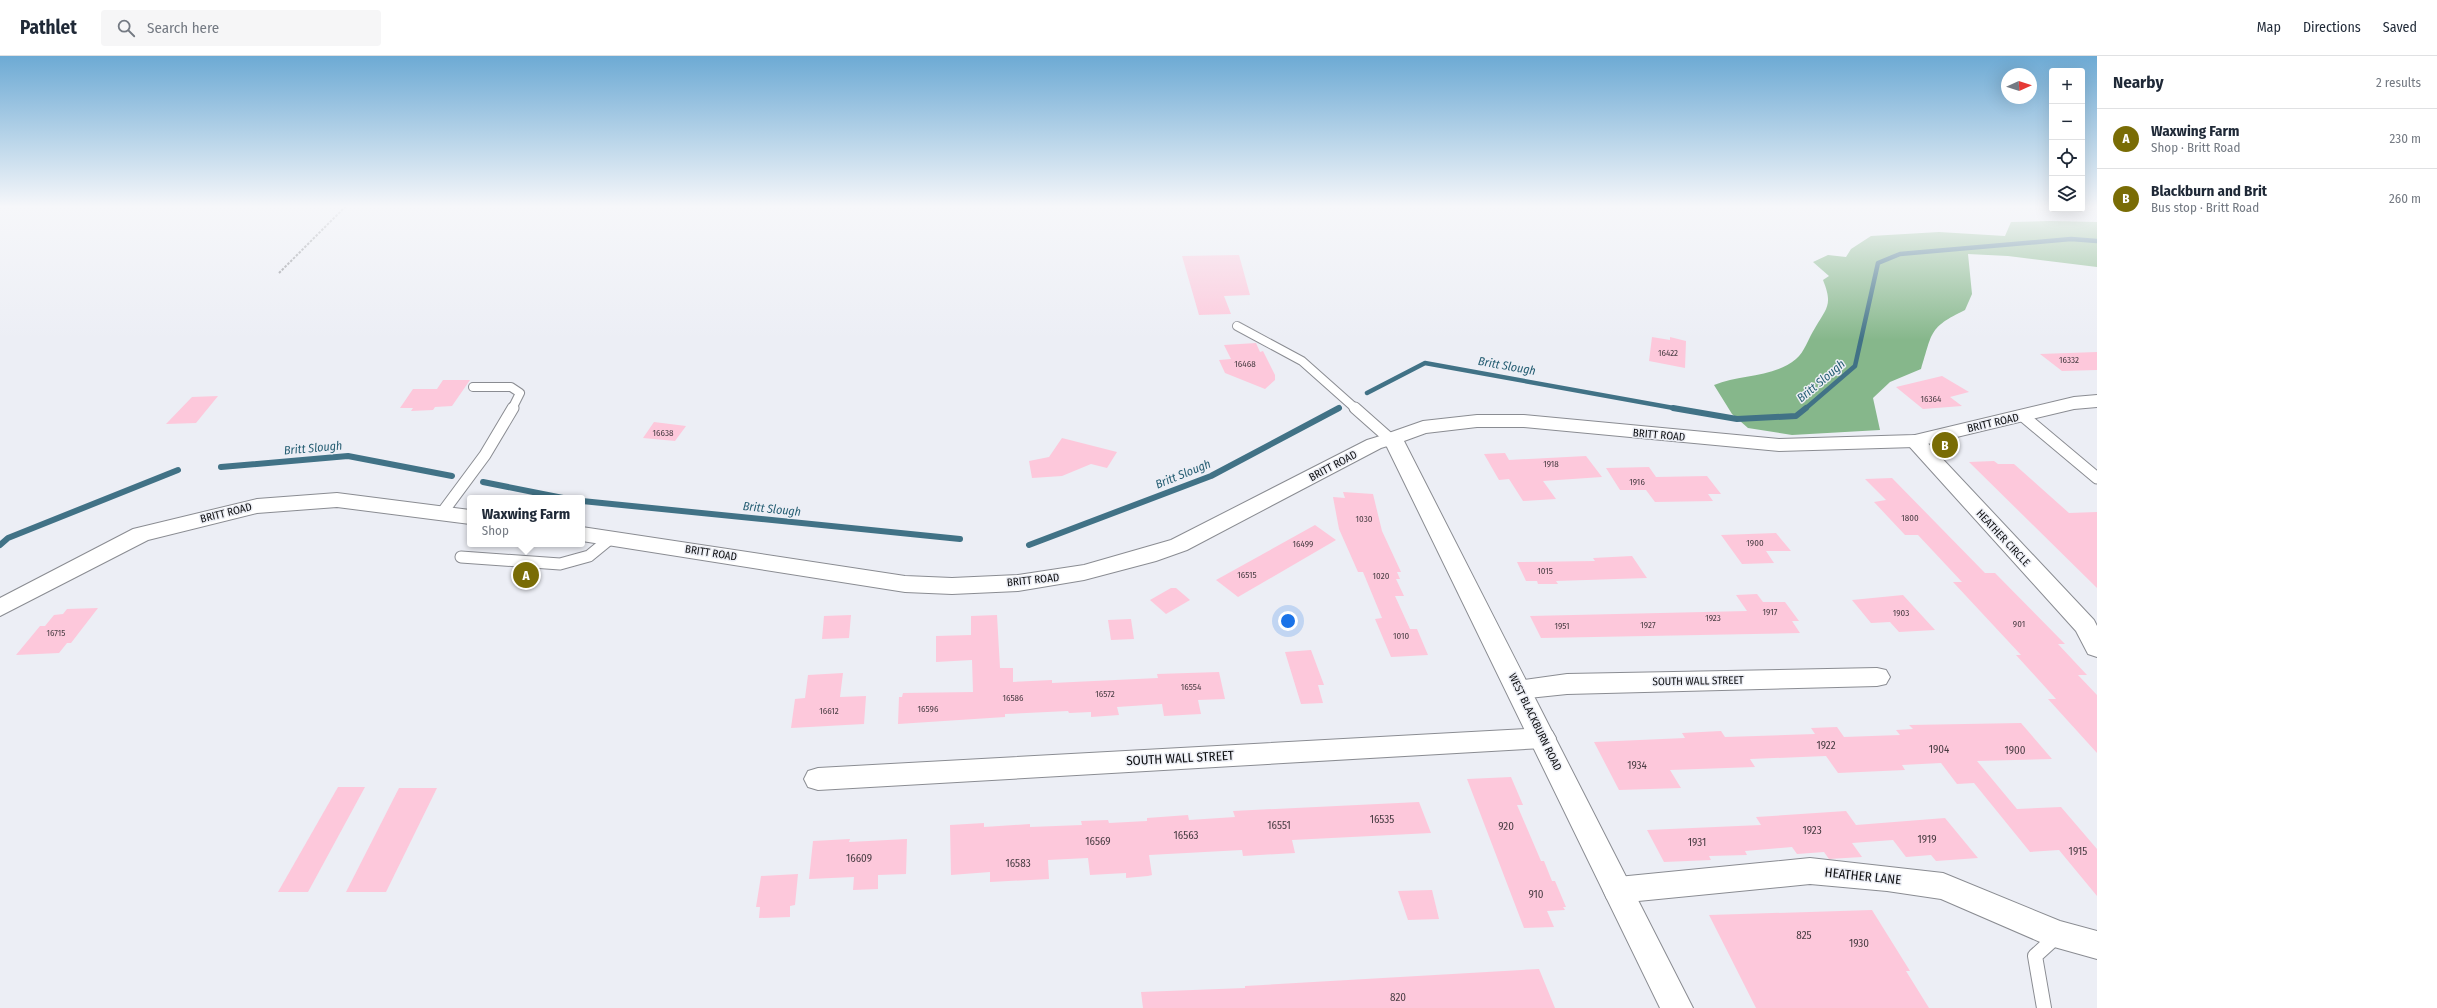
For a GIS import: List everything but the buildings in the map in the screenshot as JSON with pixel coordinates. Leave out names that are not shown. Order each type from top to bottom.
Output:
[{"type":"street","name":"BRITT ROAD","points":[[585,534],[919,585],[996,584],[1092,572],[1145,558],[1179,545],[1374,444],[1424,427],[1477,421],[1524,421],[1779,445],[1915,441],[2074,403],[2097,401]]},
{"type":"street","name":"WEST BLACKBURN ROAD","points":[[1390,439],[1396,444],[1434,524],[1519,689],[1677,1008]]},
{"type":"street","name":"HEATHER CIRCLE","points":[[1915,441],[2085,626],[2095,640]]},
{"type":"street","name":"BRITT ROAD","points":[[0,608],[141,534],[257,506],[337,500],[467,517]]},
{"type":"street","name":"SOUTH WALL STREET","points":[[1519,689],[1567,684],[1877,677]]},
{"type":"street","name":"SOUTH WALL STREET","points":[[818,779],[1543,738]]},
{"type":"street","name":"HEATHER LANE","points":[[1618,890],[1810,871],[1887,878],[1943,886],[2058,935],[2097,945]]},
{"type":"lane","points":[[1237,326],[1302,360],[1390,439]]},
{"type":"lane","points":[[442,513],[486,457],[504,428],[520,393],[511,387],[473,387]]},
{"type":"lane","points":[[2023,416],[2097,478]]},
{"type":"lane","points":[[461,557],[560,564],[589,556],[611,538]]},
{"type":"lane","points":[[2044,1008],[2035,956],[2058,935]]},
{"type":"path","points":[[279,273],[302,250]]},
{"type":"green space","points":[[1850,250],[2097,250],[2097,267],[2008,256],[1968,254],[1972,294],[1965,310],[1944,322],[1934,332],[1930,339],[1921,369],[1890,382],[1873,398],[1880,430],[1792,435],[1748,428],[1732,414],[1714,385],[1777,370],[1796,359],[1804,349],[1827,306],[1828,301],[1828,295],[1823,280],[1829,276],[1813,262],[1828,255],[1846,257]]},
{"type":"waterway","name":"Britt Slough","points":[[1805,409],[1855,366],[1878,263],[1900,254],[1941,250]]},
{"type":"waterway","name":"Britt Slough","points":[[1367,393],[1425,363],[1679,409]]},
{"type":"waterway","name":"Britt Slough","points":[[1029,545],[1211,476],[1339,408]]},
{"type":"waterway","name":"Britt Slough","points":[[1673,408],[1737,419],[1796,416],[1806,408]]},
{"type":"waterway","name":"Britt Slough","points":[[221,467],[348,456],[452,476]]},
{"type":"waterway","name":"Britt Slough","points":[[0,545],[8,538],[178,470]]},
{"type":"waterway","name":"Britt Slough","points":[[483,482],[548,495]]},
{"type":"waterway","name":"Britt Slough","points":[[585,501],[960,539]]},
{"type":"place","name":"Blackburn and Brit","points":[[1945,445]]},
{"type":"place","name":"Waxwing Farm","points":[[526,575]]}]
